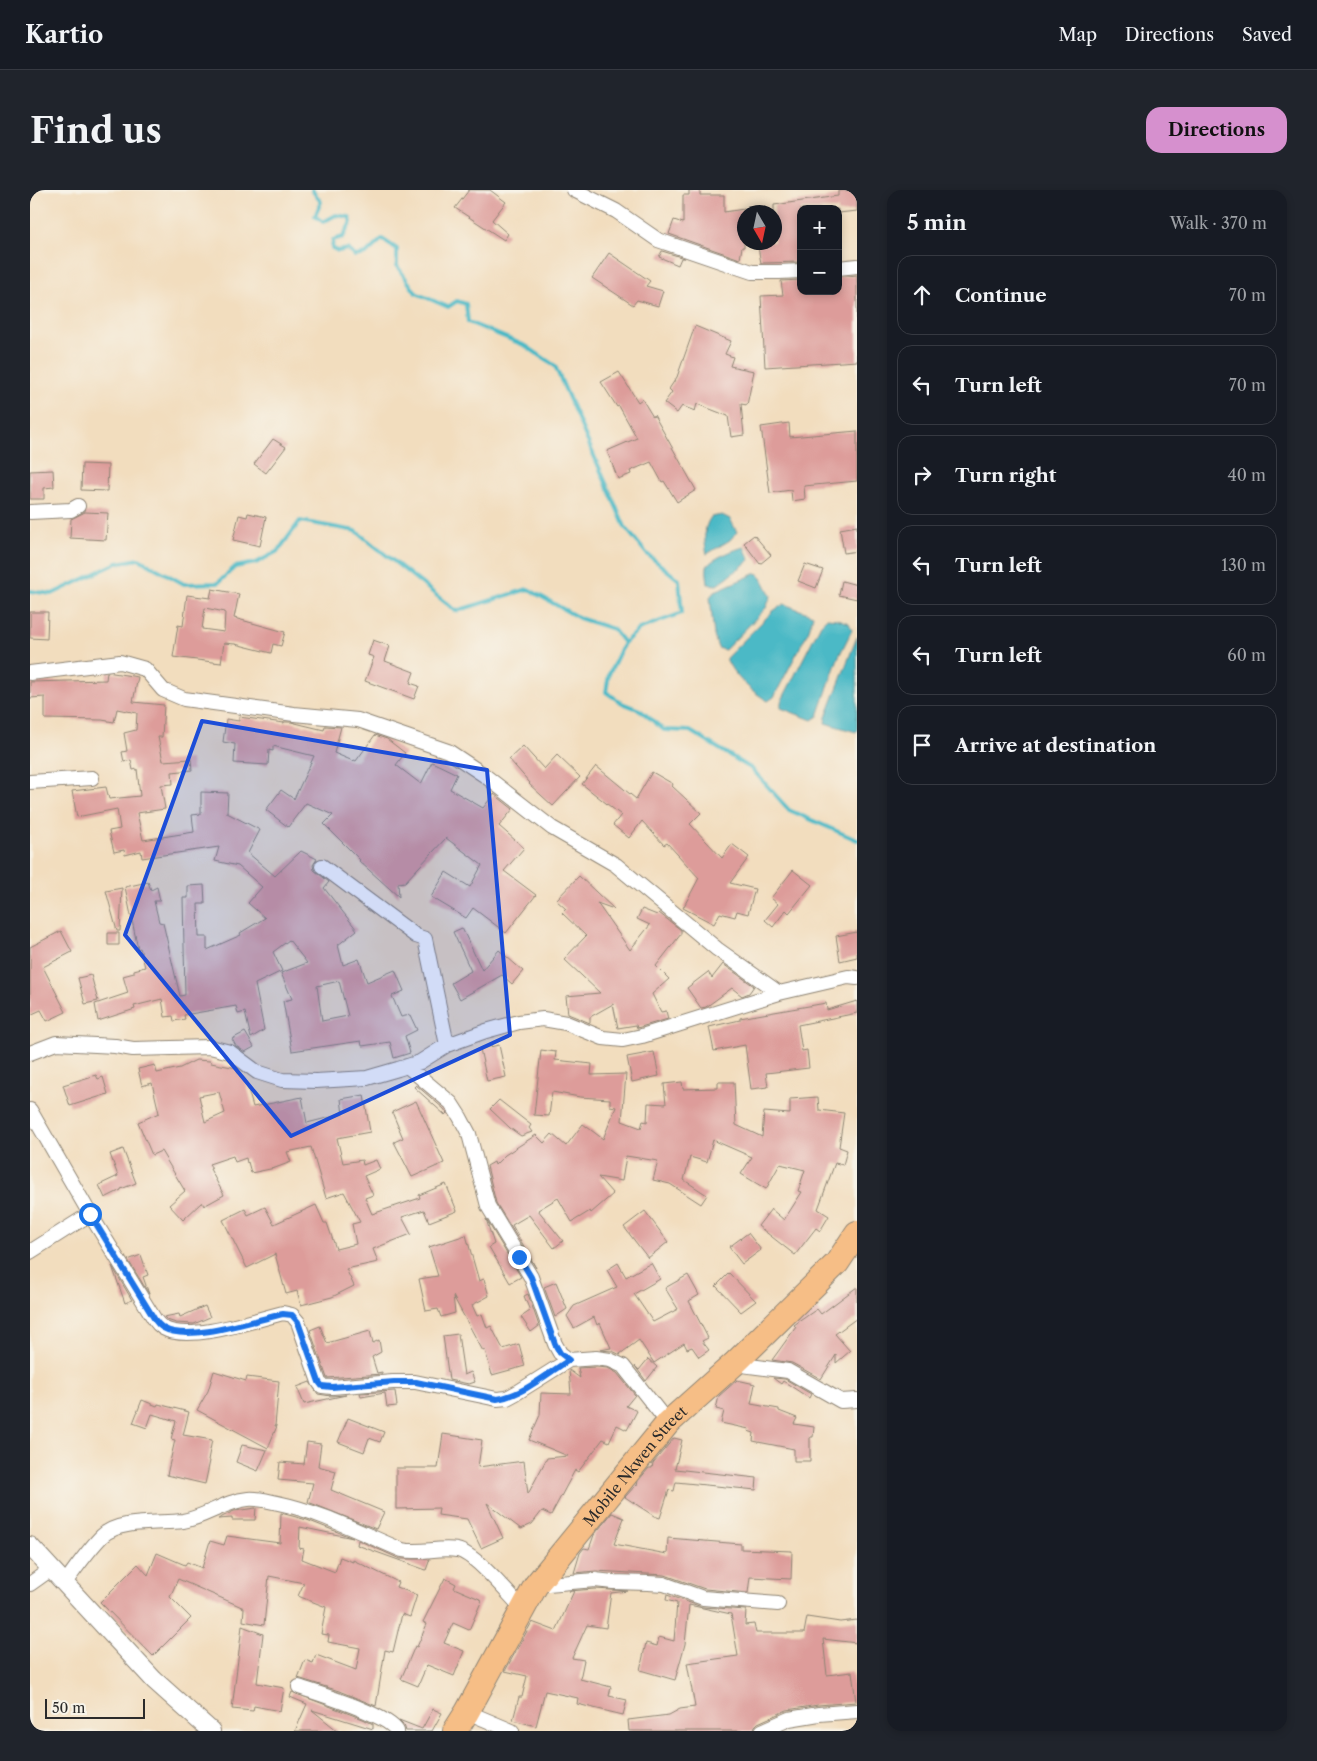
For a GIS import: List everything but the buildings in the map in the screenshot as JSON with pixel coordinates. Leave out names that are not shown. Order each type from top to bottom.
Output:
[{"type":"highway","name":"Mobile Nkwen Street","points":[[461,1722],[536,1585],[668,1423],[734,1364],[837,1263],[857,1233]]},
{"type":"street","points":[[574,190],[616,211],[658,240],[752,272],[797,271]]},
{"type":"street","points":[[842,268],[857,266]]},
{"type":"street","points":[[30,512],[72,510],[78,506]]},
{"type":"street","points":[[30,673],[120,662],[145,669],[163,690],[184,699],[294,714],[358,720],[448,752],[484,775],[552,828],[616,864],[717,949],[779,993]]},
{"type":"street","points":[[30,782],[92,778]]},
{"type":"street","points":[[322,866],[416,936],[425,939],[447,1045]]},
{"type":"street","points":[[30,1053],[56,1043],[116,1046],[133,1049],[210,1048],[230,1052],[257,1072],[282,1080],[316,1081],[367,1078],[420,1062],[447,1045],[519,1022],[543,1019],[566,1023],[603,1038],[623,1040],[642,1036],[779,993],[848,977],[857,978]]},
{"type":"street","points":[[407,1066],[451,1103],[460,1117],[469,1134],[488,1206],[531,1277],[555,1344],[560,1353],[569,1360]]},
{"type":"street","points":[[30,1110],[90,1214],[155,1320],[163,1328],[173,1332],[210,1331],[283,1314],[292,1315],[298,1322],[322,1386],[416,1382],[497,1399],[507,1398],[569,1360],[596,1358],[610,1360],[623,1366],[668,1423]]},
{"type":"street","points":[[30,1252],[90,1214]]},
{"type":"street","points":[[734,1364],[788,1371],[841,1401],[857,1400]]},
{"type":"street","points":[[64,1584],[103,1535],[115,1529],[137,1524],[183,1521],[196,1518],[232,1502],[247,1499],[262,1500],[309,1511],[407,1551],[457,1550],[472,1556],[523,1609]]},
{"type":"street","points":[[30,1546],[154,1680],[211,1731]]},
{"type":"street","points":[[30,1584],[51,1569]]},
{"type":"street","points":[[536,1585],[595,1580],[664,1584],[703,1598],[778,1604]]},
{"type":"street","points":[[299,1687],[380,1718],[395,1727],[397,1731]]},
{"type":"street","points":[[762,1731],[790,1719],[819,1714],[857,1711]]},
{"type":"street","points":[[461,1722],[512,1731]]},
{"type":"highlighted area","points":[[202,721],[487,770],[510,1035],[291,1136],[125,935]]},
{"type":"water","points":[[722,515],[730,519],[737,532],[730,540],[707,554],[705,530],[708,521],[711,517]]},
{"type":"water","points":[[744,547],[750,560],[717,585],[708,584],[707,567],[709,564],[724,555]]},
{"type":"water","points":[[757,573],[762,578],[771,596],[766,608],[725,650],[718,648],[714,636],[710,597],[715,591]]},
{"type":"water","points":[[784,604],[813,615],[809,630],[774,697],[768,701],[743,683],[733,671],[726,658],[773,611]]},
{"type":"water","points":[[827,618],[849,623],[852,630],[838,658],[818,716],[812,720],[781,708],[781,702],[821,624]]},
{"type":"water","points":[[857,637],[857,731],[856,732],[825,723]]},
{"type":"waterway","points":[[312,190],[321,202],[315,216],[323,222],[336,215],[349,217],[351,222],[343,237],[333,240],[332,248],[338,251],[348,249],[355,256],[366,254],[382,239],[397,249],[397,266],[416,293],[448,307],[457,301],[466,304],[468,322],[526,346],[555,366],[625,527],[647,554],[679,580],[682,613],[639,629],[624,643]]},
{"type":"waterway","points":[[30,591],[52,594],[117,563],[139,559],[184,584],[218,583],[235,567],[256,563],[278,551],[300,521],[356,531],[456,611],[528,589],[579,618],[613,629],[624,643],[609,674],[606,692],[622,703],[640,710],[664,730],[690,731],[752,769],[789,810],[857,840]]},
{"type":"route","points":[[90,1214],[155,1320],[163,1328],[173,1332],[210,1331],[283,1314],[292,1315],[298,1322],[322,1386],[416,1382],[497,1399],[507,1398],[569,1360],[560,1353],[555,1344],[531,1277],[519,1257]]}]
